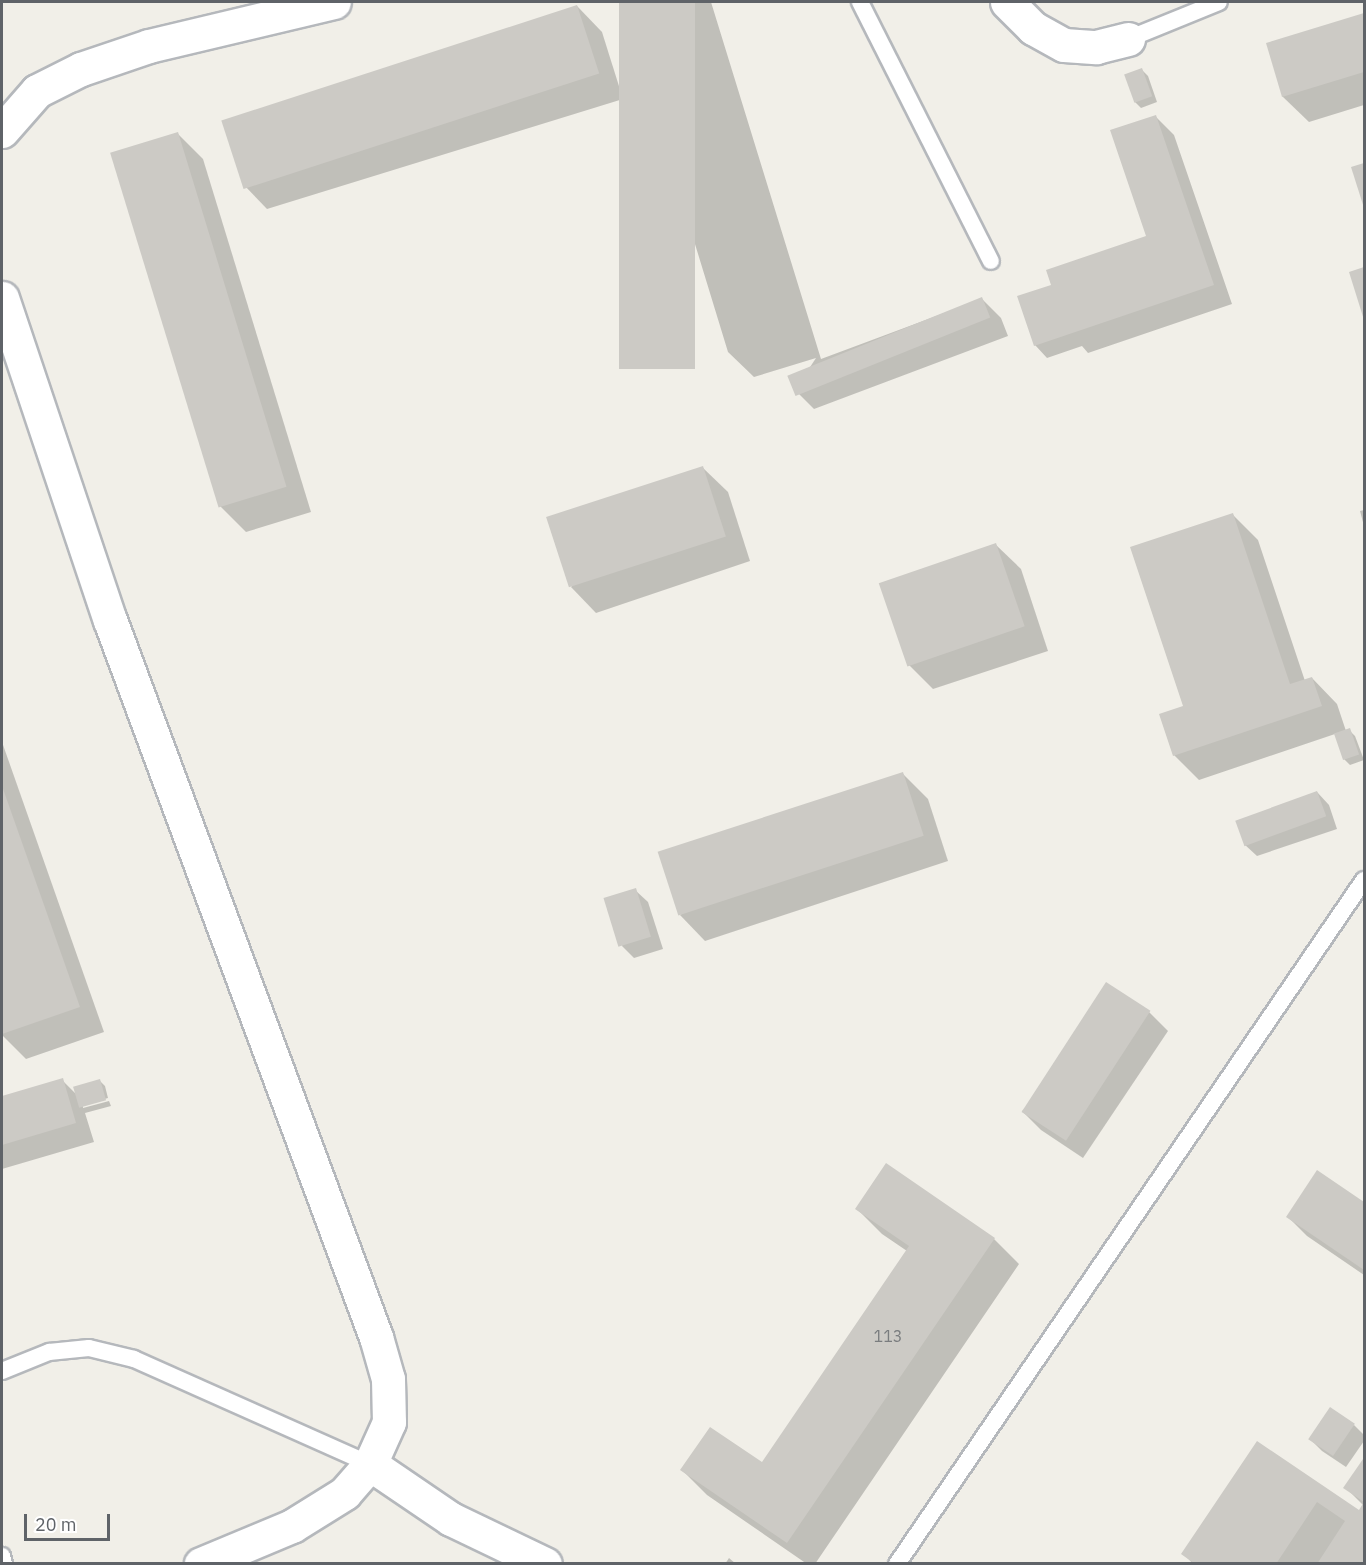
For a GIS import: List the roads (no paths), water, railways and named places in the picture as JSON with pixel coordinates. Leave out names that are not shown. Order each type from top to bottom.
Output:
[{"type":"street","points":[[2,131],[37,91],[81,69],[149,46],[334,2]]},
{"type":"street","points":[[1007,2],[1033,28],[1064,45],[1096,47],[1128,39]]},
{"type":"street","points":[[2,298],[110,620],[376,1337],[387,1379],[389,1422],[370,1464],[345,1493],[292,1526],[201,1563]]},
{"type":"street","points":[[370,1464],[451,1519],[545,1563]]},
{"type":"lane","points":[[860,2],[991,261]]},
{"type":"lane","points":[[1128,39],[1219,2]]},
{"type":"lane","points":[[897,1563],[1365,880]]},
{"type":"lane","points":[[2,1371],[48,1352],[89,1348],[134,1359],[370,1464]]},
{"type":"lane","points":[[2,1556],[4,1563]]}]
